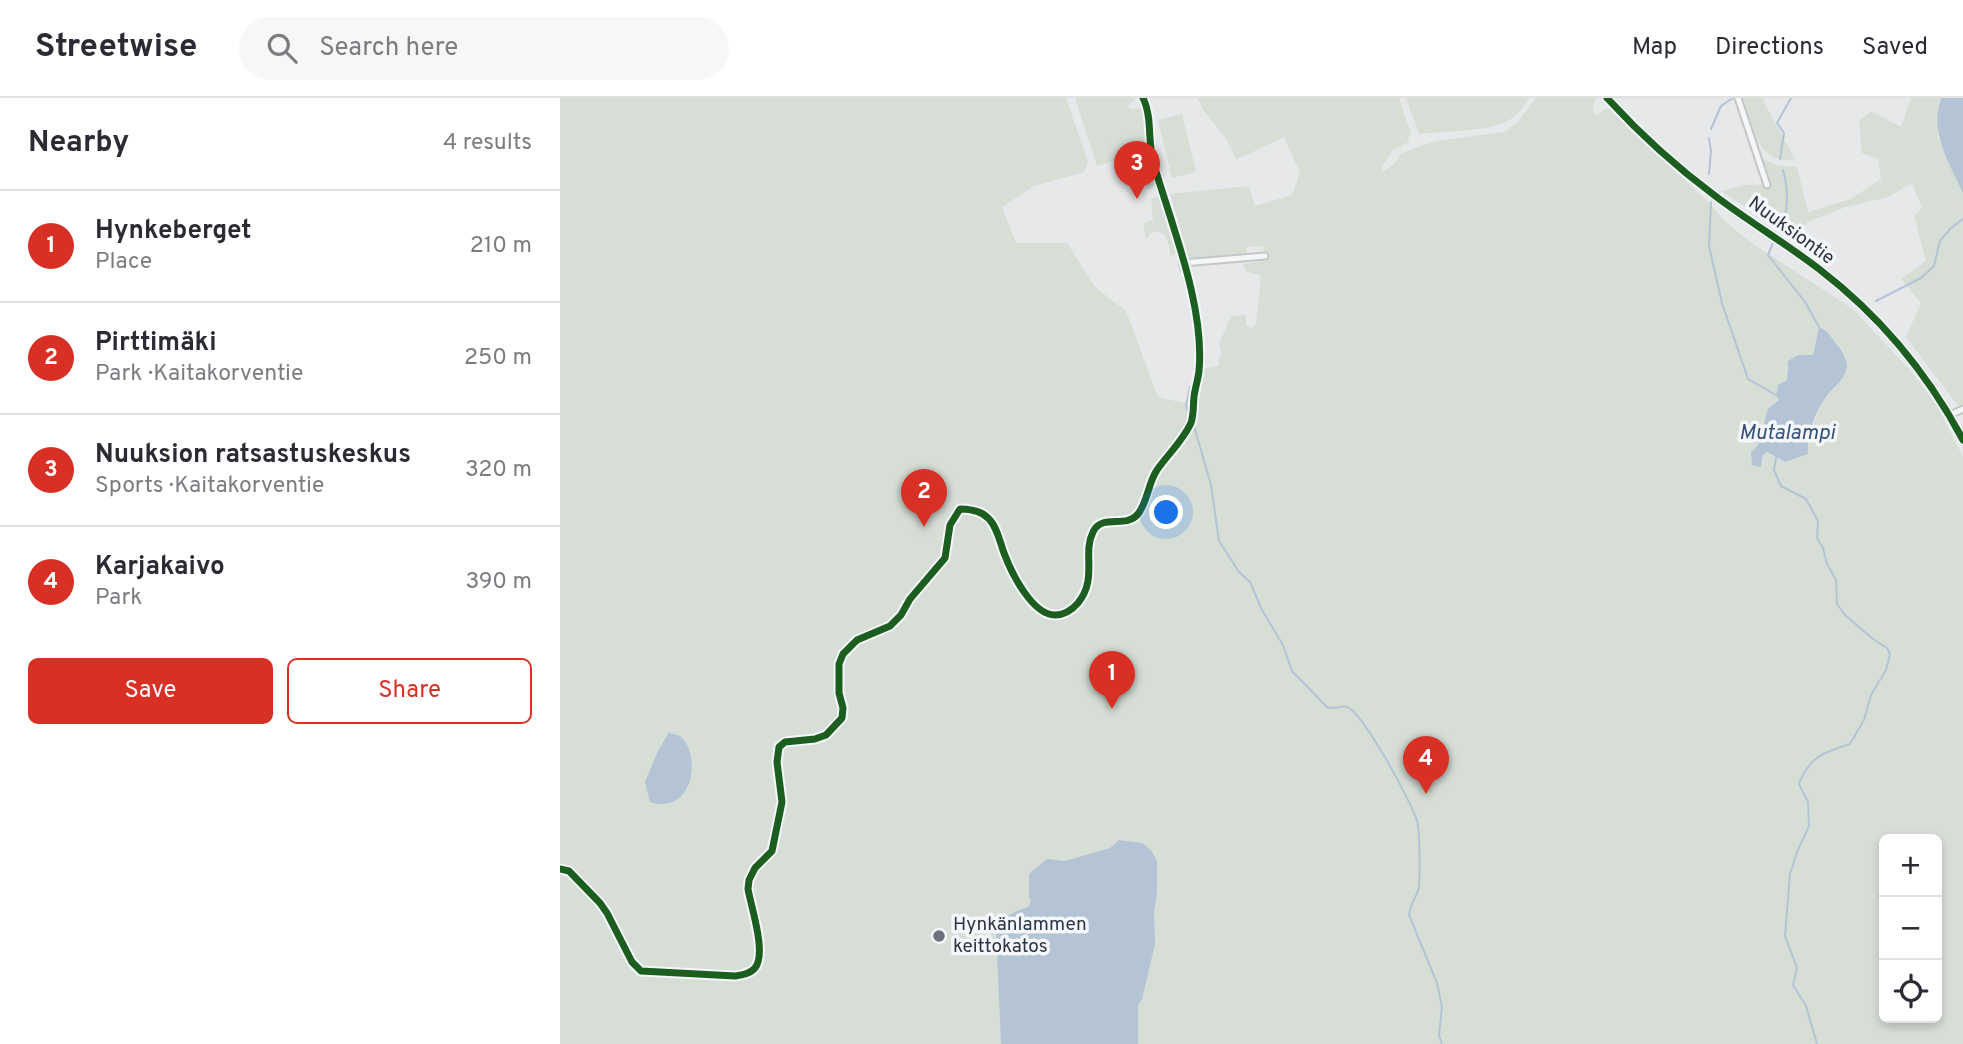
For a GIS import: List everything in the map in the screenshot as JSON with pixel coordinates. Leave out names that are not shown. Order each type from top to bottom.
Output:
[{"type":"street","points":[[560,869],[569,871],[600,903],[632,962],[641,971],[744,975],[755,968],[760,954],[748,889],[755,867],[772,850],[782,802],[776,762],[779,747],[785,742],[826,735],[842,718],[839,664],[843,654],[857,640],[890,626],[901,615],[910,599],[945,558],[950,525],[960,509],[980,513],[990,520],[1026,595],[1040,610],[1055,615],[1064,614],[1075,607],[1087,588],[1092,534],[1098,525],[1109,521],[1129,522],[1138,514],[1156,471],[1174,451],[1192,421],[1199,372],[1196,318],[1153,162],[1149,144],[1149,118],[1143,98]]},
{"type":"street","name":"Nuuksiontie","points":[[1607,98],[1685,173],[1848,293],[1904,351],[1950,415],[1963,440]]},
{"type":"street","points":[[1738,98],[1767,185]]},
{"type":"street","points":[[1183,263],[1265,256]]},
{"type":"street","points":[[1950,415],[1963,409]]},
{"type":"shaded area","points":[[560,98],[1066,98],[1088,162],[1084,172],[1034,186],[1002,207],[1016,243],[1067,243],[1095,287],[1126,311],[1158,397],[1193,405],[1196,404],[1202,369],[1219,366],[1218,359],[1222,353],[1219,344],[1231,316],[1246,315],[1246,325],[1252,328],[1256,324],[1261,276],[1246,271],[1243,264],[1266,261],[1263,246],[1247,247],[1246,254],[1189,260],[1170,194],[1249,186],[1255,206],[1292,195],[1300,173],[1284,137],[1236,160],[1227,140],[1202,108],[1198,98],[1399,98],[1411,134],[1409,142],[1393,150],[1381,168],[1384,172],[1401,154],[1436,141],[1504,132],[1518,122],[1536,98],[1596,98],[1593,107],[1597,116],[1604,109],[1609,109],[1750,242],[1853,309],[1909,369],[1938,407],[1963,457],[1963,1044],[560,1044]],"holes":[[[1819,327],[1824,328],[1844,355],[1847,365],[1845,375],[1820,408],[1800,457],[1781,460],[1767,452],[1763,454],[1763,464],[1751,452],[1758,445],[1779,400],[1778,385],[1787,380],[1786,367],[1804,355],[1813,355]]]},
{"type":"shaded area","points":[[1075,98],[1137,98],[1128,105],[1130,109],[1140,108],[1144,112],[1146,142],[1155,183],[1152,188],[1148,189],[1140,152],[1097,166]]},
{"type":"shaded area","points":[[1406,98],[1529,98],[1516,115],[1502,123],[1479,129],[1419,134]]},
{"type":"shaded area","points":[[1743,98],[1766,98],[1763,101],[1795,159],[1783,160],[1765,151],[1758,142]]},
{"type":"shaded area","points":[[1911,98],[1941,98],[1938,107],[1938,139],[1963,193],[1963,404],[1959,407],[1906,337],[1921,303],[1901,279],[1926,261],[1914,216],[1922,208],[1912,183],[1888,197],[1846,207],[1808,222],[1792,237],[1721,191],[1745,185],[1769,184],[1761,158],[1779,166],[1797,167],[1808,212],[1851,199],[1881,179],[1878,159],[1862,153],[1859,121],[1871,111],[1901,127]]},
{"type":"shaded area","points":[[1182,114],[1196,172],[1172,178],[1158,120]]},
{"type":"shaded area","points":[[1159,196],[1168,215],[1174,240],[1176,253],[1171,257],[1167,239],[1162,233],[1152,232],[1146,240],[1143,223],[1153,220],[1151,199]]},
{"type":"water","points":[[1941,98],[1963,98],[1963,193],[1939,135],[1937,123]]},
{"type":"water","name":"Mutalampi","points":[[1819,327],[1828,333],[1839,347],[1847,366],[1842,379],[1826,397],[1815,417],[1808,439],[1808,454],[1785,462],[1767,452],[1763,455],[1761,467],[1752,465],[1751,452],[1758,445],[1768,409],[1779,400],[1776,395],[1778,385],[1787,380],[1788,361],[1798,355],[1813,355]]},
{"type":"water","points":[[669,732],[680,736],[687,745],[692,768],[690,781],[685,792],[676,800],[665,804],[650,802],[645,782]]},
{"type":"water","points":[[1119,840],[1142,843],[1151,850],[1157,861],[1155,944],[1138,1006],[1138,1044],[1001,1044],[996,930],[1009,915],[1028,907],[1031,901],[1029,874],[1047,859],[1065,861],[1110,848]]},
{"type":"waterway","points":[[1711,129],[1721,106],[1733,98]]},
{"type":"waterway","points":[[1780,159],[1784,133],[1777,123],[1791,98]]},
{"type":"waterway","points":[[1709,138],[1709,174]]},
{"type":"waterway","points":[[1781,231],[1787,201],[1783,170]]},
{"type":"waterway","points":[[1711,202],[1709,246],[1722,303],[1748,379],[1776,395]]},
{"type":"waterway","points":[[1876,301],[1921,278],[1934,266],[1940,241],[1963,219]]},
{"type":"waterway","points":[[1773,243],[1768,255],[1805,302],[1819,327]]},
{"type":"waterway","points":[[1179,264],[1181,271]]},
{"type":"waterway","points":[[1190,387],[1186,405],[1190,418]]},
{"type":"waterway","points":[[1194,426],[1211,485],[1219,541],[1239,572],[1250,582],[1262,610],[1283,645],[1292,671],[1327,707],[1347,707],[1354,712],[1386,759],[1413,811],[1419,834],[1419,889],[1409,915],[1437,983],[1442,1007],[1439,1035],[1442,1044]]},
{"type":"waterway","points":[[1776,458],[1774,470],[1781,486],[1806,499],[1818,521],[1817,538],[1836,580],[1837,604],[1845,615],[1887,648],[1890,654],[1886,670],[1871,695],[1864,720],[1850,744],[1818,757],[1808,767],[1799,784],[1808,802],[1809,826],[1790,874],[1785,936],[1797,968],[1793,985],[1806,1006],[1817,1044]]},
{"type":"cycle path","points":[[560,869],[569,871],[600,903],[632,962],[641,971],[735,976],[748,973],[755,968],[759,952],[748,889],[749,880],[755,868],[772,851],[782,802],[777,762],[779,747],[785,742],[826,735],[842,718],[839,664],[843,654],[857,640],[890,626],[901,615],[910,599],[945,558],[950,525],[960,509],[979,512],[992,522],[1017,581],[1038,608],[1046,613],[1059,615],[1068,612],[1078,603],[1084,594],[1089,575],[1089,549],[1093,532],[1102,523],[1127,520],[1138,514],[1154,475],[1191,423],[1199,371],[1200,346],[1192,294],[1152,157],[1148,114],[1143,98]]},
{"type":"cycle path","points":[[1607,98],[1685,173],[1819,269],[1862,306],[1918,369],[1963,440]]},
{"type":"place","name":"Nuuksion ratsastuskeskus","points":[[1137,199]]},
{"type":"place","name":"Pirttimäki","points":[[924,527]]},
{"type":"place","name":"Hynkeberget","points":[[1112,709]]},
{"type":"place","name":"Karjakaivo","points":[[1426,794]]},
{"type":"place","name":"Hynkänlammen keittokatos","points":[[939,936]]}]
